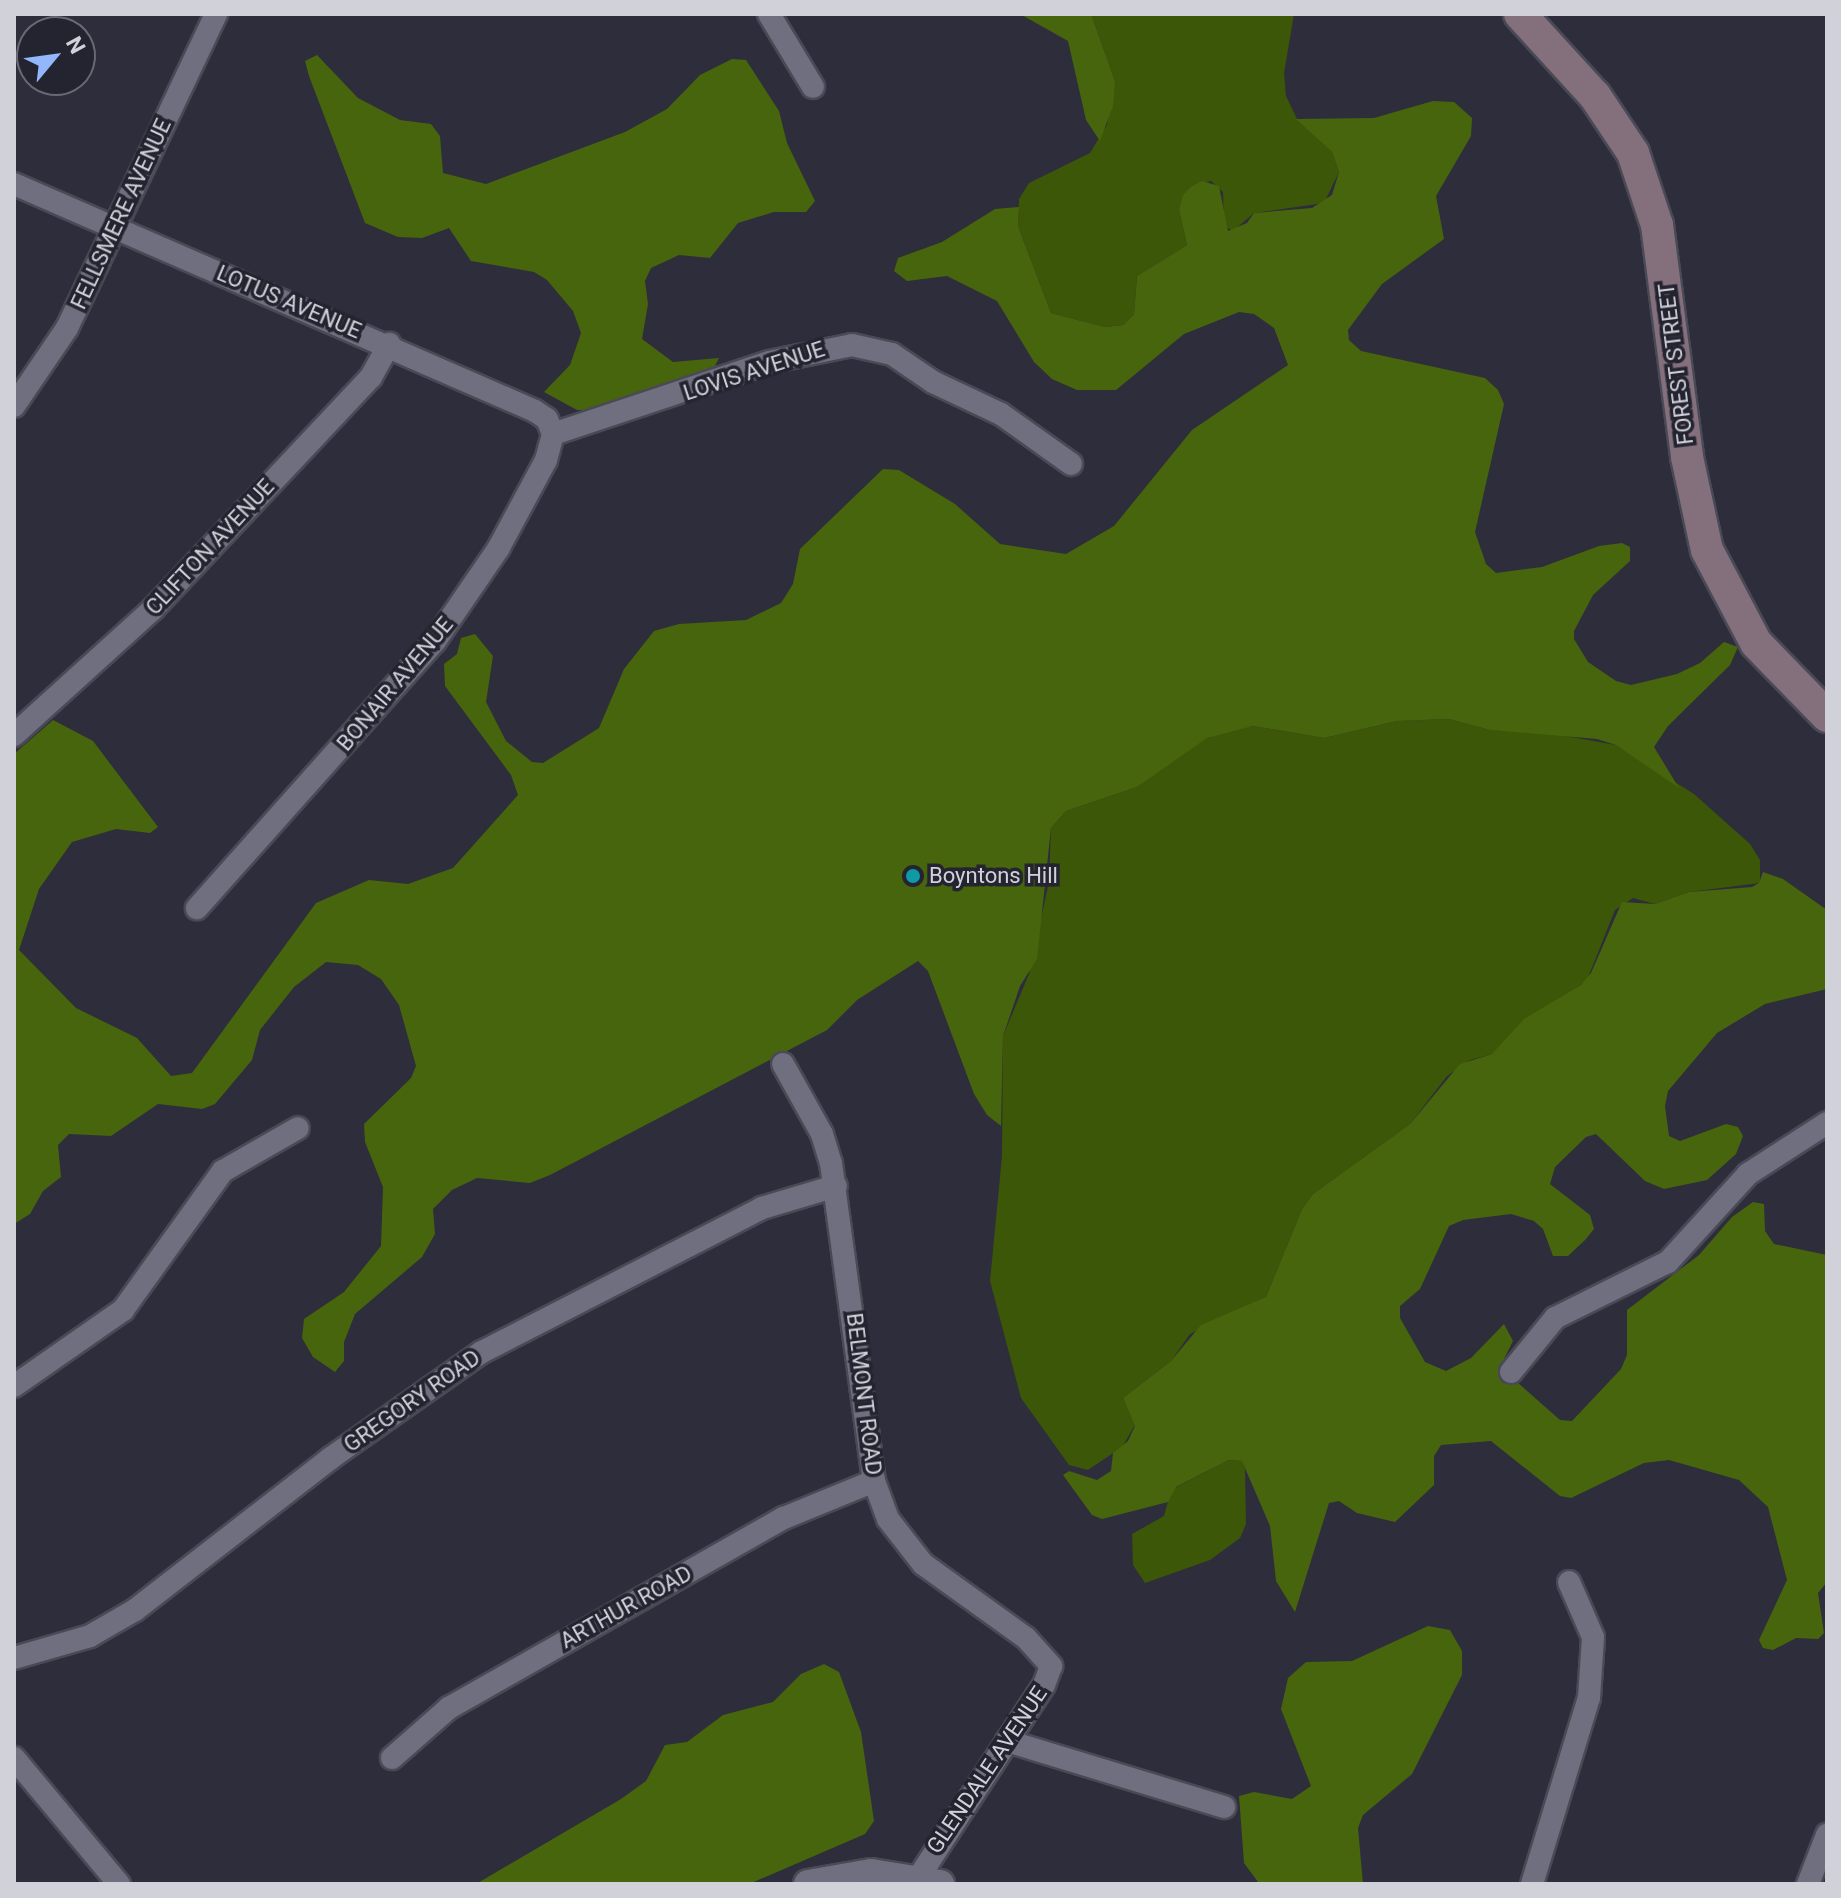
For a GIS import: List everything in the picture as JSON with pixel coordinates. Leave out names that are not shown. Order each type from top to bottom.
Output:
[{"type":"main road","name":"FOREST STREET","points":[[1520,14],[1595,96],[1638,164],[1657,225],[1689,468],[1707,550],[1756,643],[1827,716]]},
{"type":"street","name":"FELLSMERE AVENUE","points":[[14,406],[67,328],[216,14]]},
{"type":"street","points":[[769,14],[813,87]]},
{"type":"street","name":"LOTUS AVENUE","points":[[14,184],[389,344],[541,414],[553,434]]},
{"type":"street","name":"CLIFTON AVENUE","points":[[14,735],[153,609],[371,377],[389,344]]},
{"type":"street","name":"LOVIS AVENUE","points":[[553,434],[769,362],[852,345],[892,354],[933,382],[1001,414],[1071,464]]},
{"type":"street","name":"BONAIR AVENUE","points":[[197,908],[435,641],[498,549],[546,460],[553,434]]},
{"type":"street","name":"BELMONT ROAD","points":[[783,1064],[825,1141],[836,1186],[874,1481],[888,1519],[912,1552],[1049,1660]]},
{"type":"street","points":[[1511,1372],[1555,1318],[1668,1262],[1748,1174],[1827,1123]]},
{"type":"street","points":[[14,1386],[123,1310],[223,1171],[298,1128]]},
{"type":"street","name":"GREGORY ROAD","points":[[14,1658],[90,1636],[135,1610],[331,1458],[482,1352],[762,1208],[836,1186]]},
{"type":"street","name":"ARTHUR ROAD","points":[[392,1758],[449,1708],[784,1518],[874,1481]]},
{"type":"street","points":[[1532,1884],[1575,1754],[1589,1698],[1594,1645],[1569,1582]]},
{"type":"street","name":"GLENDALE AVENUE","points":[[929,1881],[1007,1741],[1044,1685],[1049,1660]]},
{"type":"street","points":[[1007,1741],[1224,1807]]},
{"type":"street","points":[[14,1758],[119,1884]]},
{"type":"street","points":[[1808,1884],[1827,1835]]},
{"type":"street","points":[[808,1884],[871,1873],[929,1881]]},
{"type":"green space","points":[[1020,14],[1091,14],[1115,81],[1113,106],[1100,141],[1086,120],[1068,41]]},
{"type":"green space","points":[[1091,14],[1294,14],[1284,73],[1286,96],[1297,119],[1332,152],[1339,172],[1324,203],[1254,213],[1233,231],[1224,226],[1223,192],[1211,181],[1192,186],[1179,210],[1187,245],[1137,276],[1134,314],[1123,325],[1105,327],[1051,313],[1018,226],[1019,199],[1029,183],[1090,153],[1107,125],[1115,81]]},
{"type":"green space","points":[[317,55],[358,98],[400,120],[431,124],[440,136],[443,173],[486,184],[625,132],[667,109],[700,75],[732,59],[746,60],[779,111],[787,143],[815,201],[806,212],[774,212],[738,223],[710,258],[679,255],[651,268],[645,281],[648,304],[642,339],[673,362],[719,358],[713,370],[592,410],[577,410],[544,392],[570,365],[581,333],[573,311],[547,280],[534,272],[471,261],[449,228],[422,238],[398,237],[365,223],[309,76],[305,61]]},
{"type":"green space","points":[[1433,101],[1454,102],[1472,118],[1471,136],[1436,196],[1444,239],[1382,284],[1348,330],[1349,340],[1361,351],[1485,378],[1498,390],[1504,404],[1475,532],[1486,564],[1496,573],[1542,567],[1599,546],[1622,543],[1630,547],[1630,561],[1593,595],[1574,631],[1574,639],[1588,662],[1616,681],[1631,685],[1677,674],[1700,663],[1724,642],[1738,647],[1730,665],[1668,726],[1654,747],[1679,788],[1616,745],[1597,739],[1490,730],[1449,719],[1397,721],[1324,738],[1253,726],[1207,738],[1137,787],[1066,811],[1051,828],[1037,959],[1020,986],[1003,1036],[1001,1126],[987,1115],[974,1094],[928,971],[918,961],[857,1000],[827,1030],[550,1175],[530,1183],[477,1178],[452,1190],[433,1209],[435,1234],[422,1257],[355,1314],[344,1342],[344,1361],[335,1372],[313,1357],[302,1338],[304,1319],[344,1292],[381,1246],[383,1187],[365,1142],[364,1124],[411,1078],[416,1066],[399,1005],[381,979],[358,965],[326,962],[294,987],[260,1030],[252,1060],[215,1104],[202,1109],[158,1104],[111,1136],[69,1134],[58,1145],[61,1177],[43,1191],[30,1214],[14,1224],[14,754],[53,720],[93,741],[158,827],[150,833],[116,829],[72,842],[39,889],[19,950],[76,1008],[137,1038],[171,1076],[192,1073],[316,903],[369,880],[408,884],[453,868],[518,795],[511,775],[445,686],[444,664],[457,654],[461,638],[475,634],[493,656],[486,702],[506,741],[532,762],[543,763],[599,728],[624,669],[654,631],[679,624],[746,620],[781,603],[793,584],[800,549],[883,469],[899,470],[955,504],[1000,544],[1066,554],[1114,526],[1192,430],[1288,365],[1274,328],[1254,314],[1239,312],[1184,334],[1116,390],[1077,390],[1052,379],[1034,362],[997,301],[947,276],[907,281],[894,271],[898,258],[942,242],[995,209],[1019,207],[1018,226],[1051,313],[1105,327],[1123,325],[1134,314],[1137,276],[1187,245],[1179,210],[1183,195],[1192,186],[1202,181],[1219,186],[1228,231],[1247,223],[1254,213],[1312,208],[1332,195],[1339,172],[1332,152],[1296,119],[1374,118]]},
{"type":"green space","points":[[1449,719],[1490,730],[1543,732],[1616,745],[1694,794],[1750,844],[1760,860],[1760,883],[1689,892],[1655,904],[1633,898],[1615,910],[1587,980],[1492,1054],[1470,1060],[1447,1076],[1410,1124],[1313,1194],[1302,1209],[1266,1297],[1190,1334],[1171,1361],[1123,1398],[1135,1425],[1122,1447],[1088,1470],[1069,1465],[1021,1398],[990,1281],[1002,1156],[1003,1036],[1029,974],[1049,882],[1051,828],[1066,811],[1137,787],[1195,743],[1225,731],[1253,726],[1324,738],[1397,721]]},
{"type":"green space","points":[[1763,872],[1783,879],[1827,910],[1827,989],[1765,1004],[1717,1033],[1668,1091],[1665,1106],[1669,1136],[1680,1141],[1726,1124],[1738,1127],[1743,1136],[1736,1154],[1707,1180],[1664,1189],[1645,1181],[1596,1134],[1586,1137],[1555,1167],[1550,1184],[1590,1215],[1594,1229],[1585,1240],[1568,1256],[1553,1256],[1543,1229],[1534,1221],[1511,1214],[1463,1220],[1449,1226],[1420,1289],[1400,1306],[1400,1318],[1425,1362],[1446,1371],[1471,1358],[1504,1324],[1513,1341],[1500,1367],[1560,1420],[1572,1421],[1621,1369],[1627,1355],[1627,1310],[1699,1255],[1732,1217],[1753,1202],[1764,1204],[1765,1231],[1774,1244],[1827,1255],[1827,1582],[1818,1593],[1824,1633],[1818,1639],[1796,1638],[1773,1650],[1763,1648],[1759,1640],[1787,1580],[1768,1507],[1739,1480],[1669,1460],[1644,1463],[1571,1498],[1560,1496],[1491,1441],[1441,1445],[1434,1456],[1434,1485],[1395,1522],[1357,1513],[1339,1501],[1329,1503],[1295,1612],[1276,1581],[1270,1526],[1242,1461],[1229,1460],[1176,1487],[1168,1502],[1102,1519],[1092,1515],[1063,1475],[1069,1471],[1097,1480],[1111,1471],[1113,1453],[1128,1441],[1135,1426],[1123,1398],[1171,1361],[1201,1325],[1266,1297],[1302,1209],[1313,1194],[1410,1124],[1460,1064],[1492,1054],[1524,1019],[1581,985],[1591,973],[1622,902],[1655,904],[1689,892],[1752,887],[1759,883]]},
{"type":"green space","points":[[1229,1460],[1243,1461],[1245,1469],[1246,1524],[1240,1538],[1210,1560],[1145,1583],[1133,1565],[1132,1534],[1164,1516],[1171,1490]]},
{"type":"green space","points":[[1428,1626],[1450,1630],[1462,1651],[1462,1675],[1412,1774],[1363,1815],[1358,1828],[1363,1884],[1258,1882],[1244,1863],[1239,1796],[1254,1792],[1292,1799],[1311,1786],[1281,1709],[1288,1678],[1306,1662],[1352,1661]]},
{"type":"green space","points":[[824,1664],[839,1672],[861,1732],[874,1821],[865,1834],[749,1884],[476,1884],[621,1799],[646,1781],[665,1745],[687,1742],[723,1715],[773,1702],[801,1674]]},
{"type":"place","name":"Boyntons Hill","points":[[913,876]]}]
